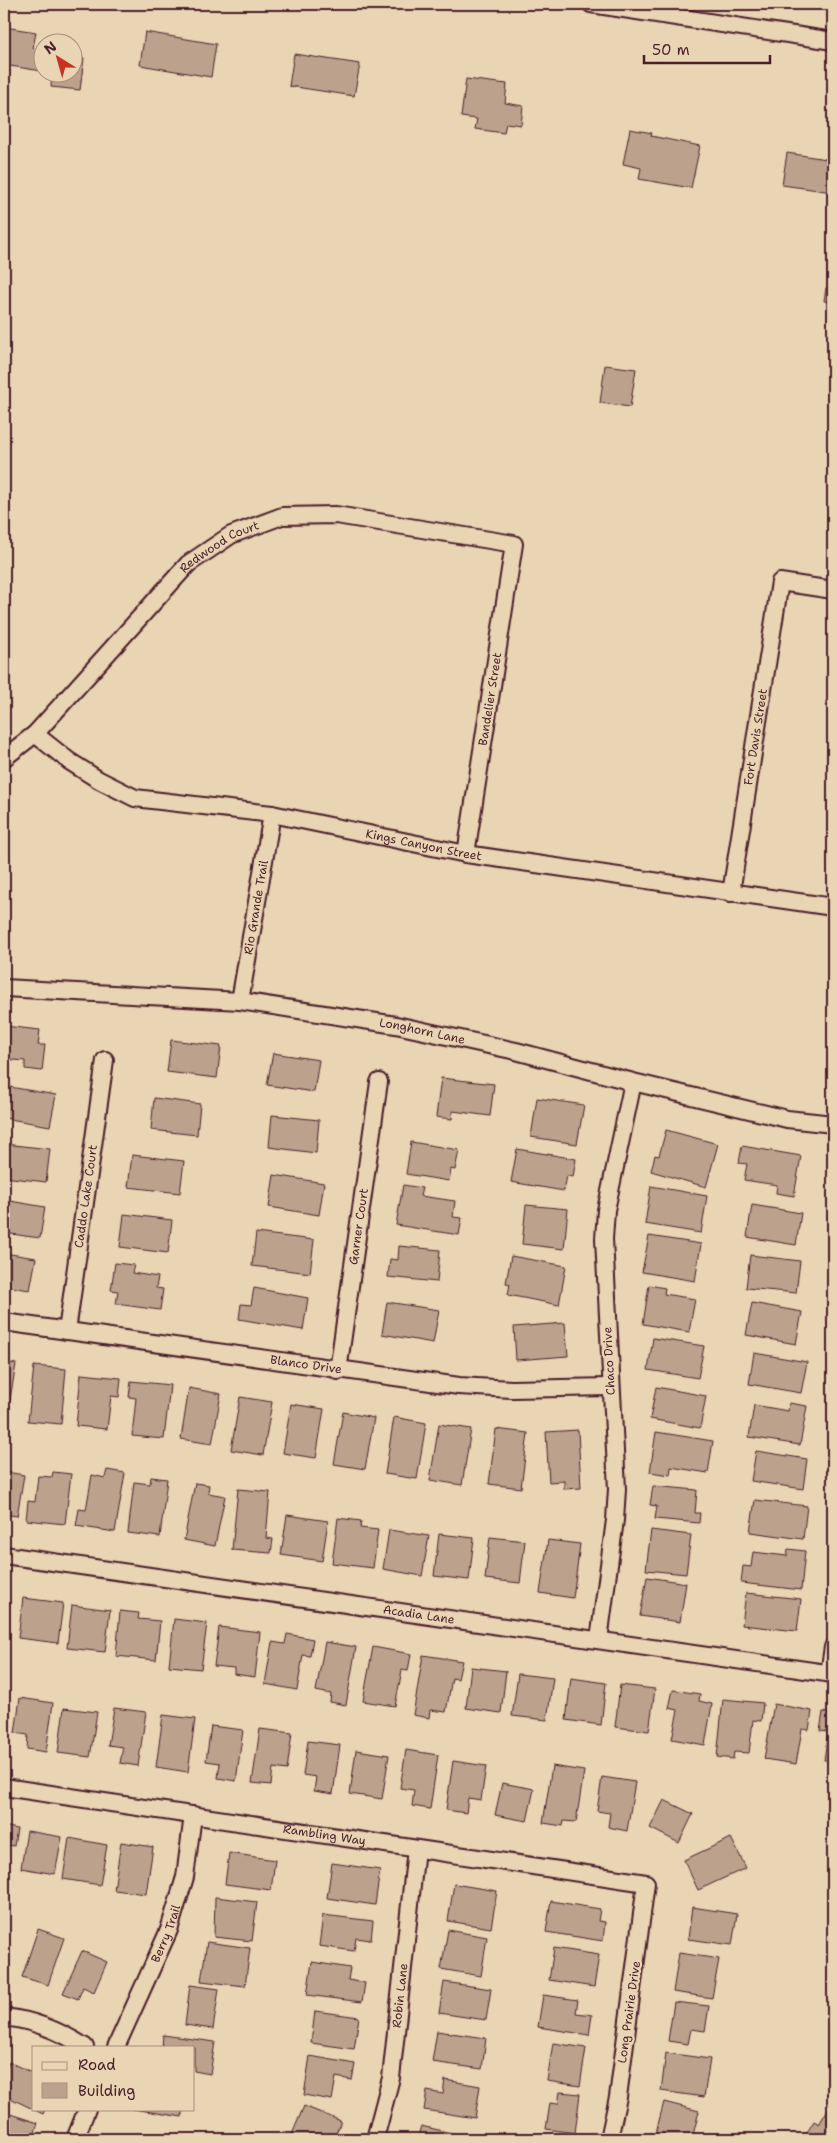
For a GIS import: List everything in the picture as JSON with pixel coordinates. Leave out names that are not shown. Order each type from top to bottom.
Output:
[{"type":"street","points":[[591,4],[833,41]]},
{"type":"street","name":"Redwood Court","points":[[4,758],[35,734],[188,564],[231,535],[282,516],[336,515],[514,544]]},
{"type":"street","name":"Bandelier Street","points":[[466,854],[514,544]]},
{"type":"street","name":"Fort Davis Street","points":[[731,892],[780,582],[833,590]]},
{"type":"street","name":"Kings Canyon Street","points":[[35,734],[69,761],[99,780],[135,798],[272,814],[466,854],[833,907]]},
{"type":"street","name":"Rio Grande Trail","points":[[240,1001],[272,814]]},
{"type":"street","name":"Longhorn Lane","points":[[4,988],[240,1001],[405,1027],[516,1050],[633,1082],[786,1120],[833,1124]]},
{"type":"street","name":"Caddo Lake Court","points":[[67,1331],[105,1060]]},
{"type":"street","name":"Garner Court","points":[[338,1371],[379,1082]]},
{"type":"street","name":"Chaco Drive","points":[[599,1640],[615,1520],[617,1489],[610,1387],[604,1239],[606,1210],[633,1082]]},
{"type":"street","name":"Blanco Drive","points":[[4,1322],[338,1371],[483,1388],[610,1387]]},
{"type":"street","name":"Acadia Lane","points":[[4,1555],[831,1674]]},
{"type":"street","points":[[831,1674],[833,1647]]},
{"type":"street","name":"Rambling Way","points":[[4,1787],[646,1883]]},
{"type":"street","name":"Berry Trail","points":[[116,2046],[169,1930],[185,1877],[193,1815]]},
{"type":"street","name":"Robin Lane","points":[[375,2139],[391,2078],[416,1849]]},
{"type":"street","name":"Long Prairie Drive","points":[[609,2139],[618,2097],[646,1883]]},
{"type":"street","points":[[4,2017],[22,2019],[63,2033],[83,2046]]},
{"type":"street","points":[[75,2139],[87,2110]]},
{"type":"building","points":[[4,27],[36,32],[32,32],[32,69],[4,65]]},
{"type":"building","points":[[145,32],[216,44],[211,77],[140,65]]},
{"type":"building","points":[[294,54],[360,64],[354,96],[289,86]]},
{"type":"building","points":[[82,58],[84,58],[82,74]]},
{"type":"building","points":[[466,79],[507,84],[505,103],[523,106],[521,125],[506,123],[504,133],[475,129],[477,119],[461,117]]},
{"type":"building","points":[[51,82],[81,82],[80,90],[51,87]]},
{"type":"building","points":[[630,129],[652,133],[651,136],[700,146],[691,188],[639,179],[641,168],[623,164]]},
{"type":"building","points":[[787,153],[833,160],[833,192],[782,185]]},
{"type":"building","points":[[826,288],[833,288],[833,302],[824,301]]},
{"type":"building","points":[[605,365],[636,369],[630,407],[600,403]]},
{"type":"building","points":[[4,1026],[40,1030],[38,1045],[45,1045],[42,1071],[25,1069],[25,1061],[4,1059]]},
{"type":"building","points":[[171,1040],[221,1046],[217,1078],[167,1072]]},
{"type":"building","points":[[273,1053],[319,1060],[314,1092],[267,1085]]},
{"type":"building","points":[[441,1078],[494,1084],[490,1116],[453,1111],[452,1119],[436,1117]]},
{"type":"building","points":[[4,1086],[56,1095],[50,1126],[4,1118]]},
{"type":"building","points":[[154,1098],[200,1104],[197,1135],[151,1130]]},
{"type":"building","points":[[537,1098],[584,1105],[577,1144],[531,1137]]},
{"type":"building","points":[[272,1115],[319,1120],[316,1153],[269,1147]]},
{"type":"building","points":[[666,1130],[718,1144],[706,1187],[651,1171],[655,1155],[659,1156]]},
{"type":"building","points":[[411,1142],[459,1150],[455,1170],[451,1169],[449,1181],[406,1174]]},
{"type":"building","points":[[4,1144],[50,1149],[46,1182],[4,1177]]},
{"type":"building","points":[[742,1146],[801,1156],[794,1196],[776,1193],[777,1185],[744,1180],[747,1164],[739,1163]]},
{"type":"building","points":[[517,1149],[576,1159],[573,1177],[567,1176],[564,1191],[511,1182]]},
{"type":"building","points":[[132,1155],[184,1161],[180,1193],[128,1187]]},
{"type":"building","points":[[274,1175],[324,1183],[319,1215],[269,1207]]},
{"type":"building","points":[[403,1185],[422,1188],[420,1196],[455,1201],[453,1217],[462,1218],[459,1235],[396,1225]]},
{"type":"building","points":[[651,1186],[707,1196],[701,1233],[645,1224]]},
{"type":"building","points":[[4,1200],[45,1207],[40,1238],[4,1233]]},
{"type":"building","points":[[526,1205],[568,1209],[564,1249],[522,1244]]},
{"type":"building","points":[[752,1205],[801,1213],[796,1245],[747,1237]]},
{"type":"building","points":[[124,1214],[172,1220],[168,1253],[120,1247]]},
{"type":"building","points":[[256,1233],[314,1240],[310,1273],[252,1266]]},
{"type":"building","points":[[649,1236],[701,1244],[695,1281],[642,1272]]},
{"type":"building","points":[[399,1246],[440,1250],[437,1282],[388,1277],[390,1259],[398,1260]]},
{"type":"building","points":[[4,1253],[36,1258],[30,1290],[4,1286]]},
{"type":"building","points":[[750,1255],[800,1261],[796,1293],[746,1288]]},
{"type":"building","points":[[511,1256],[566,1266],[559,1305],[508,1295],[510,1284],[506,1283]]},
{"type":"building","points":[[115,1263],[134,1265],[132,1273],[158,1277],[156,1288],[163,1289],[160,1310],[116,1304],[118,1291],[111,1290]]},
{"type":"building","points":[[649,1285],[665,1288],[664,1294],[695,1299],[689,1332],[643,1324]]},
{"type":"building","points":[[254,1288],[308,1298],[303,1330],[239,1319],[241,1304],[251,1305]]},
{"type":"building","points":[[387,1302],[439,1310],[433,1343],[382,1334]]},
{"type":"building","points":[[752,1303],[802,1312],[796,1344],[746,1335]]},
{"type":"building","points":[[565,1323],[568,1356],[516,1360],[514,1327]]},
{"type":"building","points":[[653,1338],[704,1346],[698,1378],[648,1370]]},
{"type":"building","points":[[754,1353],[807,1362],[801,1393],[749,1384]]},
{"type":"building","points":[[4,1362],[16,1364],[7,1417],[4,1416]]},
{"type":"building","points":[[34,1366],[66,1369],[61,1424],[28,1421]]},
{"type":"building","points":[[81,1374],[121,1378],[119,1397],[111,1396],[107,1429],[76,1426]]},
{"type":"building","points":[[131,1381],[170,1385],[164,1439],[132,1436],[136,1398],[129,1397]]},
{"type":"building","points":[[656,1387],[706,1396],[700,1428],[650,1419]]},
{"type":"building","points":[[189,1388],[221,1394],[212,1444],[181,1439]]},
{"type":"building","points":[[240,1397],[272,1402],[263,1455],[231,1450]]},
{"type":"building","points":[[789,1403],[807,1406],[800,1445],[749,1437],[754,1405],[788,1411]]},
{"type":"building","points":[[291,1404],[324,1409],[316,1458],[283,1453]]},
{"type":"building","points":[[343,1412],[374,1418],[365,1469],[334,1464]]},
{"type":"building","points":[[394,1417],[426,1423],[417,1479],[385,1474]]},
{"type":"building","points":[[439,1424],[471,1429],[462,1485],[430,1480]]},
{"type":"building","points":[[496,1429],[528,1433],[521,1488],[489,1484]]},
{"type":"building","points":[[578,1430],[581,1488],[564,1489],[564,1481],[549,1482],[546,1432]]},
{"type":"building","points":[[656,1432],[713,1441],[708,1473],[671,1467],[670,1475],[650,1472]]},
{"type":"building","points":[[756,1451],[807,1459],[803,1489],[751,1481]]},
{"type":"building","points":[[4,1466],[6,1467],[6,1472],[24,1475],[17,1516],[4,1514]]},
{"type":"building","points":[[107,1470],[125,1473],[115,1532],[76,1526],[79,1509],[86,1510],[92,1475],[105,1478]]},
{"type":"building","points":[[53,1472],[71,1474],[65,1524],[26,1520],[28,1501],[35,1502],[38,1476],[52,1477]]},
{"type":"building","points":[[151,1477],[167,1479],[160,1537],[128,1533],[134,1482],[150,1484]]},
{"type":"building","points":[[195,1483],[209,1485],[208,1493],[225,1496],[215,1546],[184,1540]]},
{"type":"building","points":[[653,1486],[697,1490],[695,1513],[700,1513],[699,1523],[655,1519],[657,1506],[650,1505]]},
{"type":"building","points":[[238,1489],[270,1492],[266,1538],[273,1539],[271,1553],[232,1550]]},
{"type":"building","points":[[755,1500],[807,1506],[803,1539],[750,1532]]},
{"type":"building","points":[[287,1515],[328,1521],[322,1561],[281,1555]]},
{"type":"building","points":[[338,1518],[361,1521],[360,1528],[378,1530],[373,1568],[332,1563]]},
{"type":"building","points":[[389,1530],[429,1536],[422,1576],[383,1569]]},
{"type":"building","points":[[651,1530],[691,1535],[686,1574],[646,1570]]},
{"type":"building","points":[[439,1534],[474,1538],[469,1580],[434,1576]]},
{"type":"building","points":[[490,1537],[525,1541],[520,1583],[485,1579]]},
{"type":"building","points":[[548,1540],[580,1544],[573,1598],[540,1593]]},
{"type":"building","points":[[788,1549],[805,1551],[801,1590],[741,1583],[743,1566],[751,1567],[753,1552],[787,1556]]},
{"type":"building","points":[[647,1577],[686,1583],[680,1622],[640,1616]]},
{"type":"building","points":[[746,1593],[801,1599],[797,1631],[742,1625]]},
{"type":"building","points":[[23,1598],[63,1603],[58,1643],[18,1638]]},
{"type":"building","points":[[72,1605],[110,1610],[105,1652],[67,1648]]},
{"type":"building","points":[[120,1611],[139,1613],[138,1619],[160,1621],[156,1660],[116,1656]]},
{"type":"building","points":[[174,1619],[207,1623],[201,1669],[169,1666]]},
{"type":"building","points":[[219,1627],[260,1632],[255,1677],[234,1674],[234,1668],[214,1666]]},
{"type":"building","points":[[287,1634],[313,1639],[310,1656],[303,1655],[297,1690],[265,1684],[272,1642],[285,1644]]},
{"type":"building","points":[[325,1642],[356,1647],[346,1705],[330,1702],[331,1694],[316,1691]]},
{"type":"building","points":[[373,1647],[411,1654],[408,1671],[402,1670],[395,1706],[363,1701]]},
{"type":"building","points":[[423,1655],[462,1661],[458,1679],[452,1678],[446,1712],[430,1710],[429,1718],[413,1715]]},
{"type":"building","points":[[471,1667],[506,1671],[501,1713],[466,1708]]},
{"type":"building","points":[[518,1674],[553,1678],[547,1720],[512,1716]]},
{"type":"building","points":[[571,1678],[606,1683],[601,1725],[566,1720]]},
{"type":"building","points":[[620,1685],[655,1689],[649,1731],[615,1727]]},
{"type":"building","points":[[673,1690],[700,1694],[699,1701],[712,1704],[705,1745],[672,1739],[678,1710],[669,1708]]},
{"type":"building","points":[[20,1698],[53,1703],[46,1752],[27,1749],[28,1735],[15,1733]]},
{"type":"building","points":[[723,1699],[763,1703],[761,1721],[753,1720],[749,1753],[734,1752],[733,1759],[717,1757]]},
{"type":"building","points":[[774,1704],[812,1711],[809,1730],[802,1729],[796,1764],[764,1759]]},
{"type":"building","points":[[64,1708],[97,1712],[90,1757],[58,1753]]},
{"type":"building","points":[[114,1708],[146,1712],[138,1766],[120,1763],[123,1747],[108,1745]]},
{"type":"building","points":[[823,1712],[833,1714],[833,1761],[824,1760],[828,1732],[820,1731]]},
{"type":"building","points":[[163,1715],[195,1719],[188,1772],[156,1767]]},
{"type":"building","points":[[211,1726],[243,1730],[236,1781],[218,1778],[220,1763],[206,1761]]},
{"type":"building","points":[[260,1729],[292,1733],[287,1770],[273,1768],[271,1785],[252,1783]]},
{"type":"building","points":[[308,1741],[340,1745],[333,1794],[314,1791],[316,1777],[303,1775]]},
{"type":"building","points":[[356,1750],[389,1755],[382,1799],[350,1794]]},
{"type":"building","points":[[406,1750],[438,1755],[430,1809],[412,1806],[414,1790],[400,1788]]},
{"type":"building","points":[[453,1761],[486,1766],[481,1800],[468,1798],[466,1813],[446,1810]]},
{"type":"building","points":[[552,1766],[584,1771],[576,1822],[564,1821],[563,1826],[543,1823]]},
{"type":"building","points":[[602,1777],[635,1782],[627,1831],[608,1827],[610,1813],[597,1811]]},
{"type":"building","points":[[502,1783],[534,1789],[527,1821],[495,1815]]},
{"type":"building","points":[[664,1800],[693,1814],[679,1843],[650,1828]]},
{"type":"building","points":[[4,1826],[17,1829],[14,1846],[4,1844]]},
{"type":"building","points":[[27,1831],[62,1837],[55,1874],[21,1868]]},
{"type":"building","points":[[69,1838],[107,1845],[100,1885],[63,1879]]},
{"type":"building","points":[[731,1838],[746,1868],[698,1890],[684,1860]]},
{"type":"building","points":[[121,1842],[153,1847],[146,1894],[114,1890]]},
{"type":"building","points":[[229,1853],[275,1860],[271,1890],[225,1884]]},
{"type":"building","points":[[332,1863],[380,1870],[375,1905],[327,1898]]},
{"type":"building","points":[[454,1884],[497,1891],[491,1928],[448,1921]]},
{"type":"building","points":[[215,1897],[257,1902],[252,1941],[214,1937]]},
{"type":"building","points":[[551,1901],[600,1909],[598,1921],[605,1922],[603,1941],[546,1932]]},
{"type":"building","points":[[692,1907],[737,1914],[732,1945],[688,1939]]},
{"type":"building","points":[[323,1915],[373,1921],[371,1940],[356,1938],[354,1951],[319,1946]]},
{"type":"building","points":[[38,1929],[64,1938],[48,1985],[22,1977]]},
{"type":"building","points":[[448,1930],[487,1937],[481,1976],[441,1969]]},
{"type":"building","points":[[207,1942],[250,1948],[245,1986],[201,1981]]},
{"type":"building","points":[[554,1948],[599,1955],[594,1987],[549,1980]]},
{"type":"building","points":[[82,1951],[107,1962],[94,1992],[83,1987],[78,1999],[63,1993]]},
{"type":"building","points":[[679,1953],[719,1959],[712,1998],[673,1992]]},
{"type":"building","points":[[312,1962],[350,1968],[348,1980],[365,1983],[362,2002],[307,1995]]},
{"type":"building","points":[[444,1982],[491,1989],[486,2020],[439,2013]]},
{"type":"building","points":[[190,1985],[219,1989],[213,2029],[185,2025]]},
{"type":"building","points":[[543,1995],[578,2000],[576,2013],[592,2015],[589,2035],[538,2027]]},
{"type":"building","points":[[674,2002],[709,2006],[705,2031],[691,2029],[688,2044],[668,2041]]},
{"type":"building","points":[[315,2011],[359,2017],[354,2049],[311,2043]]},
{"type":"building","points":[[437,2031],[486,2038],[482,2069],[432,2062]]},
{"type":"building","points":[[163,2035],[215,2042],[210,2074],[195,2071],[195,2046],[162,2046]]},
{"type":"building","points":[[553,2043],[586,2048],[580,2086],[547,2081]]},
{"type":"building","points":[[666,2053],[710,2059],[704,2097],[661,2091]]},
{"type":"building","points":[[310,2056],[355,2064],[352,2080],[336,2077],[332,2100],[304,2095]]},
{"type":"building","points":[[9,2062],[32,2073],[32,2109],[4,2095],[4,2074]]},
{"type":"building","points":[[445,2080],[480,2086],[475,2118],[424,2110],[427,2091],[443,2094]]},
{"type":"building","points":[[560,2092],[580,2094],[575,2133],[546,2129],[550,2103],[558,2104]]},
{"type":"building","points":[[664,2102],[699,2111],[692,2139],[666,2139],[655,2136]]},
{"type":"building","points":[[304,2106],[341,2121],[334,2139],[290,2139]]},
{"type":"building","points":[[829,2108],[833,2110],[833,2139],[803,2139],[814,2121],[819,2124]]},
{"type":"building","points":[[35,2110],[45,2110],[43,2114]]},
{"type":"building","points":[[139,2110],[183,2110],[182,2117]]},
{"type":"building","points":[[4,2112],[38,2123],[33,2139],[4,2139]]},
{"type":"building","points":[[421,2126],[473,2138],[473,2139],[417,2139]]}]
